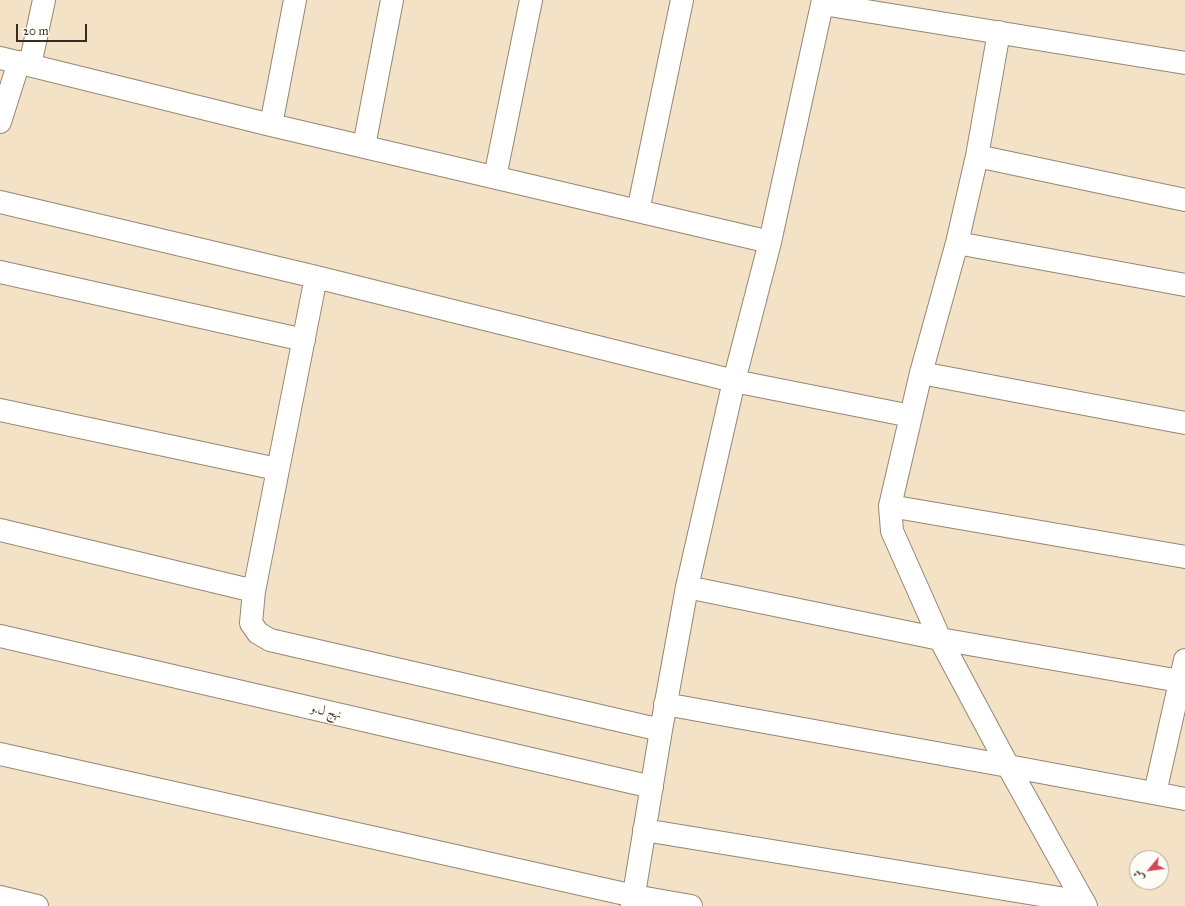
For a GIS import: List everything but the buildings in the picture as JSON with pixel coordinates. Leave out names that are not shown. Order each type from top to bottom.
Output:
[{"type":"street","points":[[0,122],[17,62],[44,0]]},
{"type":"street","points":[[271,125],[295,0]]},
{"type":"street","points":[[364,146],[392,0]]},
{"type":"street","points":[[495,177],[531,0]]},
{"type":"street","points":[[638,211],[682,0]]},
{"type":"street","points":[[633,901],[665,704],[687,587],[734,381],[770,242],[823,2],[1185,63]]},
{"type":"street","points":[[998,32],[977,156],[957,243],[921,373],[890,506],[892,531],[940,639],[1008,766],[1085,904]]},
{"type":"street","points":[[17,62],[271,125],[770,242]]},
{"type":"street","points":[[977,156],[1185,200]]},
{"type":"street","points":[[0,202],[316,277],[734,381],[911,416]]},
{"type":"street","points":[[957,243],[1185,285]]},
{"type":"street","points":[[0,272],[304,340]]},
{"type":"street","points":[[316,277],[254,591],[251,623],[258,633],[270,640],[661,730]]},
{"type":"street","points":[[921,373],[1185,423]]},
{"type":"street","points":[[0,410],[277,469]]},
{"type":"street","points":[[890,506],[1185,557]]},
{"type":"street","points":[[0,530],[254,591]]},
{"type":"street","points":[[687,587],[940,639],[1183,682]]},
{"type":"street","name":"نهج ل.و","points":[[0,636],[652,788]]},
{"type":"street","points":[[1155,793],[1183,682],[1185,660]]},
{"type":"street","points":[[665,704],[1185,799]]},
{"type":"street","points":[[0,754],[633,901],[690,906]]},
{"type":"street","points":[[644,830],[1085,904]]},
{"type":"street","points":[[0,897],[37,906]]}]
